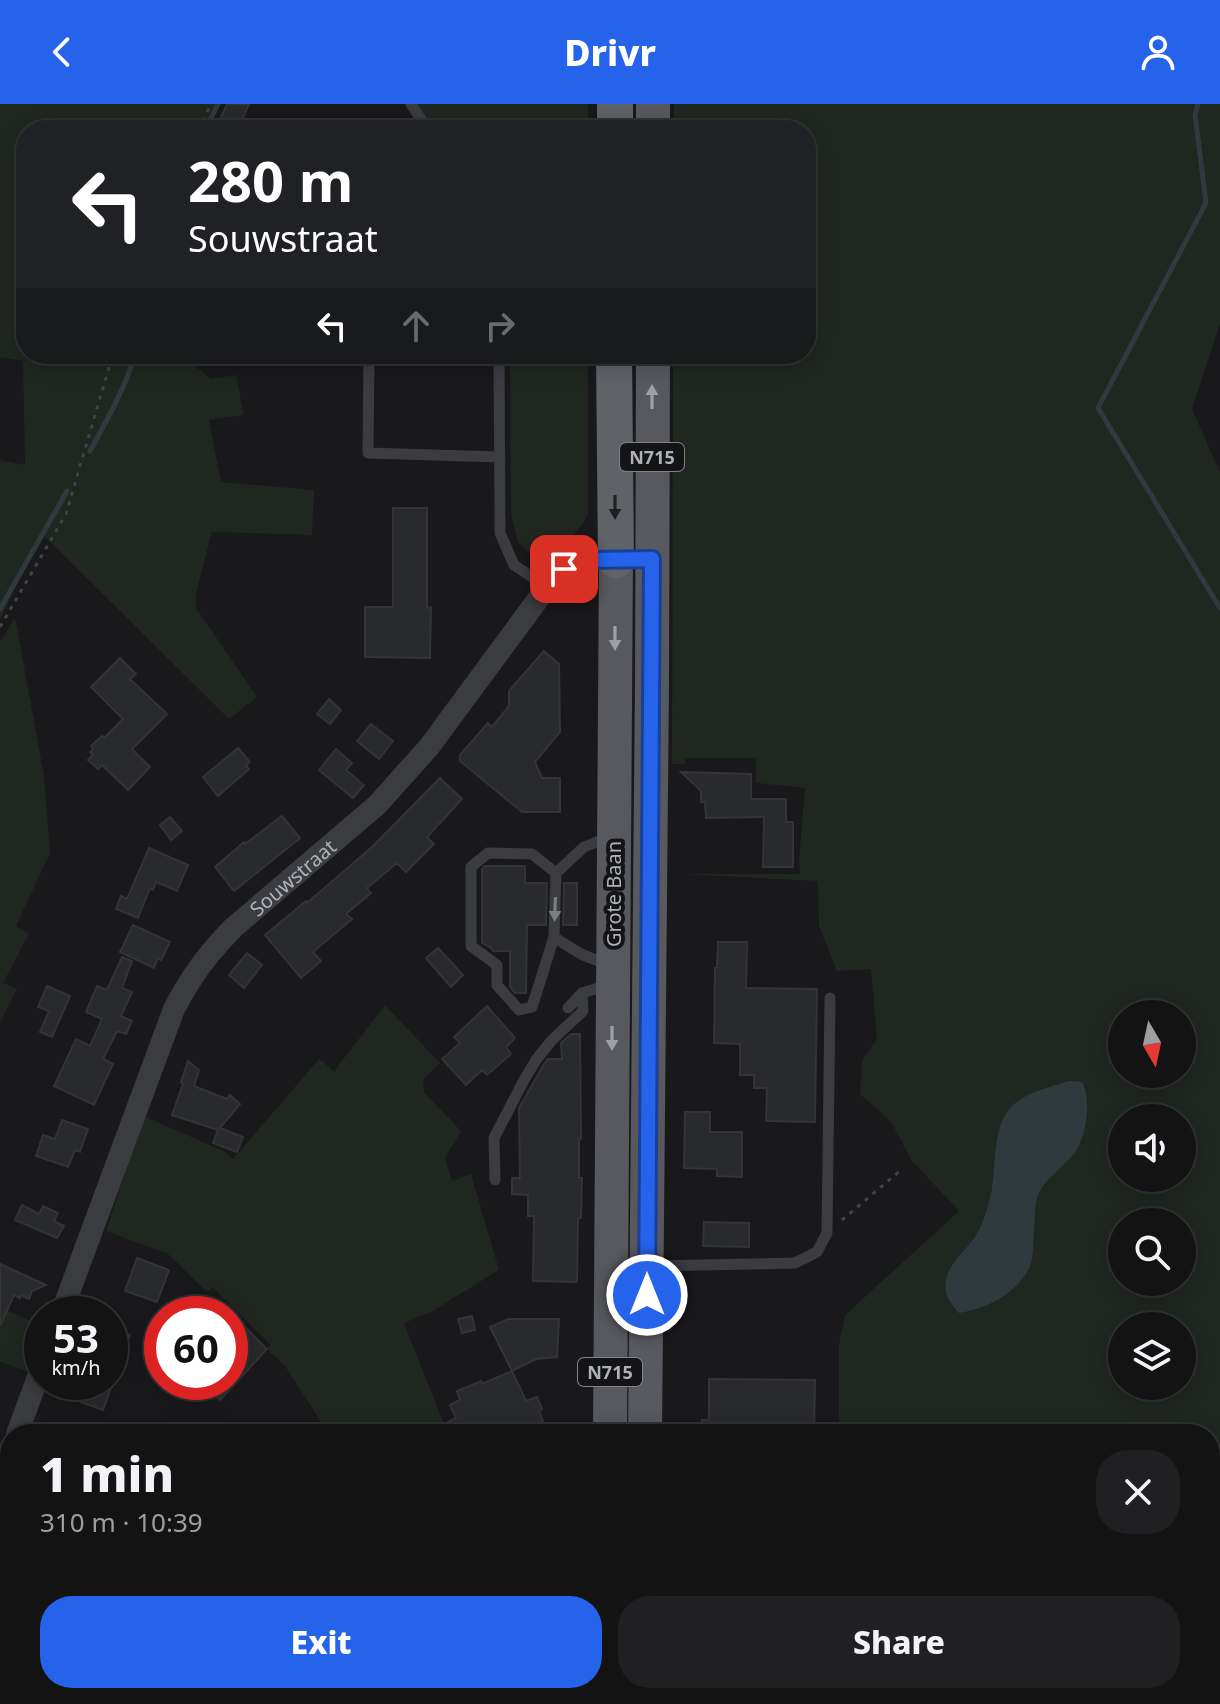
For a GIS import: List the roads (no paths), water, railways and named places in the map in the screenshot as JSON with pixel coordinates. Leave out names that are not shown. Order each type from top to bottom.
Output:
[{"type":"highway","name":"Grote Baan","points":[[614,364],[616,560]]},
{"type":"main road","name":"Grote Baan","points":[[645,1424],[653,364]]},
{"type":"main road","name":"Grote Baan","points":[[610,1424],[602,980],[613,835],[616,560]]},
{"type":"street","name":"Souwstraat","points":[[68,1296],[174,1009],[197,968],[233,928],[377,805],[429,747],[547,587],[564,569],[590,560],[652,559]]},
{"type":"street","points":[[21,1424],[30,1400]]},
{"type":"lane","points":[[369,364],[368,453],[500,457]]},
{"type":"lane","points":[[499,364],[500,533],[514,565],[547,587]]},
{"type":"lane","points":[[556,873],[532,854],[488,853],[471,867],[471,946],[497,965],[497,985],[519,1010],[532,1007],[554,937],[556,873],[584,847],[613,835]]},
{"type":"lane","points":[[495,1180],[494,1138],[524,1080],[552,1040],[583,1011],[602,980],[601,962],[554,937]]},
{"type":"lane","points":[[568,1008],[602,980]]},
{"type":"lane","points":[[647,1266],[795,1263],[817,1252],[827,1233],[830,998]]},
{"type":"waterway","points":[[210,120],[218,104]]},
{"type":"waterway","points":[[1198,104],[1195,115],[1206,203],[1098,408],[1220,608]]},
{"type":"waterway","points":[[90,451],[132,364]]},
{"type":"waterway","points":[[0,609],[67,491]]}]
